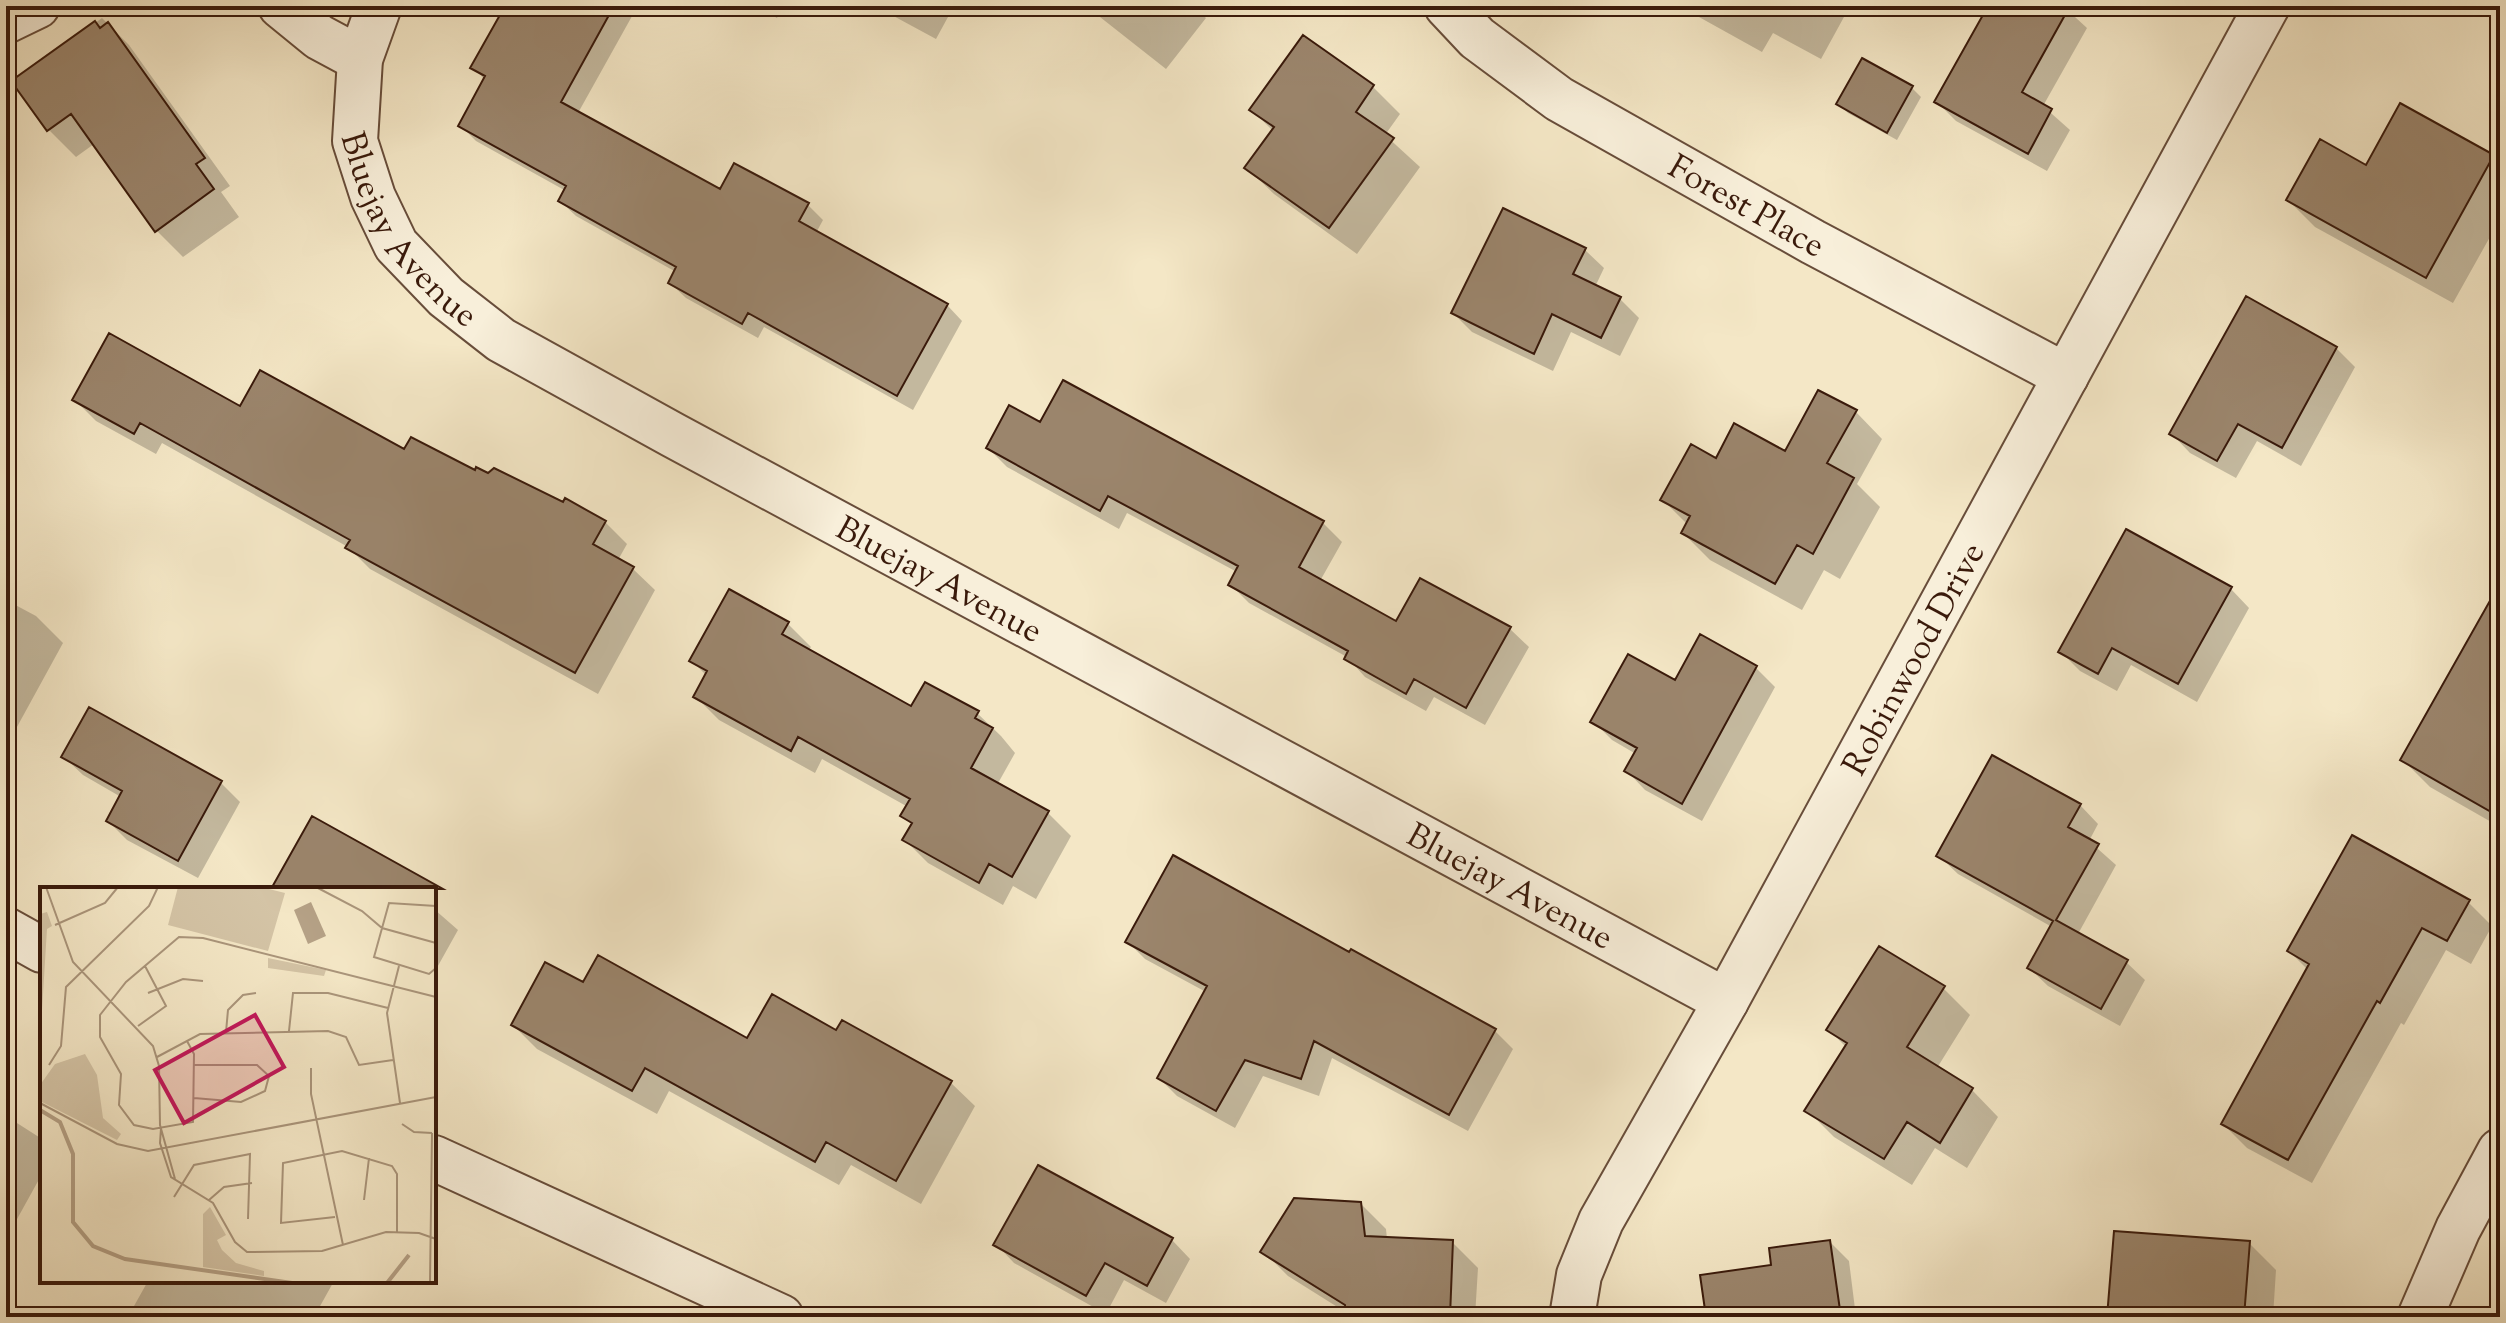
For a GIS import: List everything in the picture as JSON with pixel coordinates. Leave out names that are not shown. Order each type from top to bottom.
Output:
[{"type":"street","points":[[6,21],[37,6]]},
{"type":"street","points":[[281,6],[319,37],[360,59]]},
{"type":"street","name":"Bluejay Avenue","points":[[379,6],[360,59],[355,141],[373,197],[396,245],[446,297],[501,340],[1726,1001]]},
{"type":"street","name":"Forest Place","points":[[1447,6],[1477,38],[1559,99],[1813,242],[2066,376]]},
{"type":"street","name":"Robinwood Drive","points":[[1572,1317],[1579,1275],[1601,1221],[1726,1001],[2267,6]]},
{"type":"street","points":[[6,930],[40,949]]},
{"type":"street","points":[[2420,1317],[2458,1229],[2500,1151]]},
{"type":"street","points":[[436,1159],[755,1311]]},
{"type":"building","points":[[505,6],[614,6],[561,102],[720,189],[734,163],[809,203],[799,221],[948,304],[897,396],[748,313],[742,324],[668,283],[676,267],[558,201],[566,186],[458,126],[485,76],[470,68]]},
{"type":"building","points":[[1988,6],[2070,6],[2022,92],[2052,109],[2028,154],[1934,102]]},
{"type":"building","points":[[95,21],[100,28],[108,22],[205,158],[196,164],[214,189],[155,232],[71,114],[47,131],[11,81]]},
{"type":"building","points":[[1303,35],[1374,85],[1356,112],[1394,138],[1329,228],[1244,168],[1274,127],[1249,110]]},
{"type":"building","points":[[1862,58],[1913,86],[1887,133],[1836,104]]},
{"type":"building","points":[[2400,103],[2494,155],[2426,278],[2286,200],[2320,139],[2366,165]]},
{"type":"building","points":[[1503,208],[1586,248],[1573,274],[1621,297],[1601,338],[1552,314],[1534,354],[1451,313]]},
{"type":"building","points":[[2246,296],[2337,347],[2282,448],[2238,424],[2217,461],[2169,434]]},
{"type":"building","points":[[109,333],[240,406],[260,370],[404,449],[411,437],[475,470],[476,467],[488,473],[494,468],[563,502],[565,498],[606,521],[593,544],[634,567],[575,673],[345,548],[350,540],[140,423],[134,434],[72,400]]},
{"type":"building","points":[[1063,380],[1324,521],[1299,567],[1396,621],[1420,578],[1511,627],[1466,708],[1414,679],[1406,694],[1344,659],[1348,651],[1228,585],[1238,566],[1108,496],[1100,511],[986,448],[1009,405],[1040,422]]},
{"type":"building","points":[[1818,390],[1857,410],[1827,463],[1854,478],[1813,554],[1797,545],[1775,584],[1681,533],[1690,516],[1660,500],[1691,444],[1716,458],[1734,423],[1785,451]]},
{"type":"building","points":[[2126,529],[2232,587],[2178,684],[2112,648],[2098,674],[2058,652]]},
{"type":"building","points":[[2500,583],[2500,817],[2400,760]]},
{"type":"building","points":[[729,589],[789,622],[782,634],[911,706],[925,682],[979,711],[975,718],[993,728],[971,768],[1049,811],[1012,877],[989,864],[979,883],[902,840],[912,823],[900,816],[910,799],[798,737],[791,751],[693,697],[707,671],[689,661]]},
{"type":"building","points":[[1700,634],[1757,666],[1682,804],[1624,771],[1637,748],[1590,722],[1628,654],[1675,680]]},
{"type":"building","points":[[89,707],[222,781],[178,861],[106,821],[122,791],[61,757]]},
{"type":"building","points":[[1992,755],[2081,804],[2068,827],[2099,844],[2056,920],[2128,960],[2101,1009],[2027,968],[2053,921],[1936,856]]},
{"type":"building","points":[[312,816],[443,889],[436,887],[272,887]]},
{"type":"building","points":[[2352,835],[2470,900],[2447,941],[2422,928],[2380,1003],[2377,1001],[2288,1160],[2221,1124],[2309,964],[2287,951]]},
{"type":"building","points":[[1173,855],[1496,1029],[1449,1115],[1314,1041],[1301,1079],[1245,1060],[1216,1111],[1157,1078],[1207,986],[1125,942]]},
{"type":"building","points":[[1879,946],[1945,986],[1907,1047],[1973,1088],[1940,1143],[1907,1122],[1884,1159],[1804,1111],[1847,1043],[1826,1030]]},
{"type":"building","points":[[598,955],[747,1038],[772,994],[836,1030],[842,1020],[952,1081],[896,1181],[826,1142],[815,1162],[645,1068],[632,1091],[511,1025],[545,962],[583,982]]},
{"type":"building","points":[[1038,1165],[1173,1238],[1147,1286],[1105,1263],[1086,1296],[993,1245]]},
{"type":"building","points":[[1294,1198],[1361,1202],[1365,1236],[1453,1240],[1450,1317],[1345,1317],[1345,1305],[1260,1252]]},
{"type":"building","points":[[2114,1231],[2250,1241],[2244,1317],[2107,1317]]},
{"type":"building","points":[[1830,1240],[1841,1317],[1706,1317],[1700,1275],[1771,1265],[1769,1248]]}]
